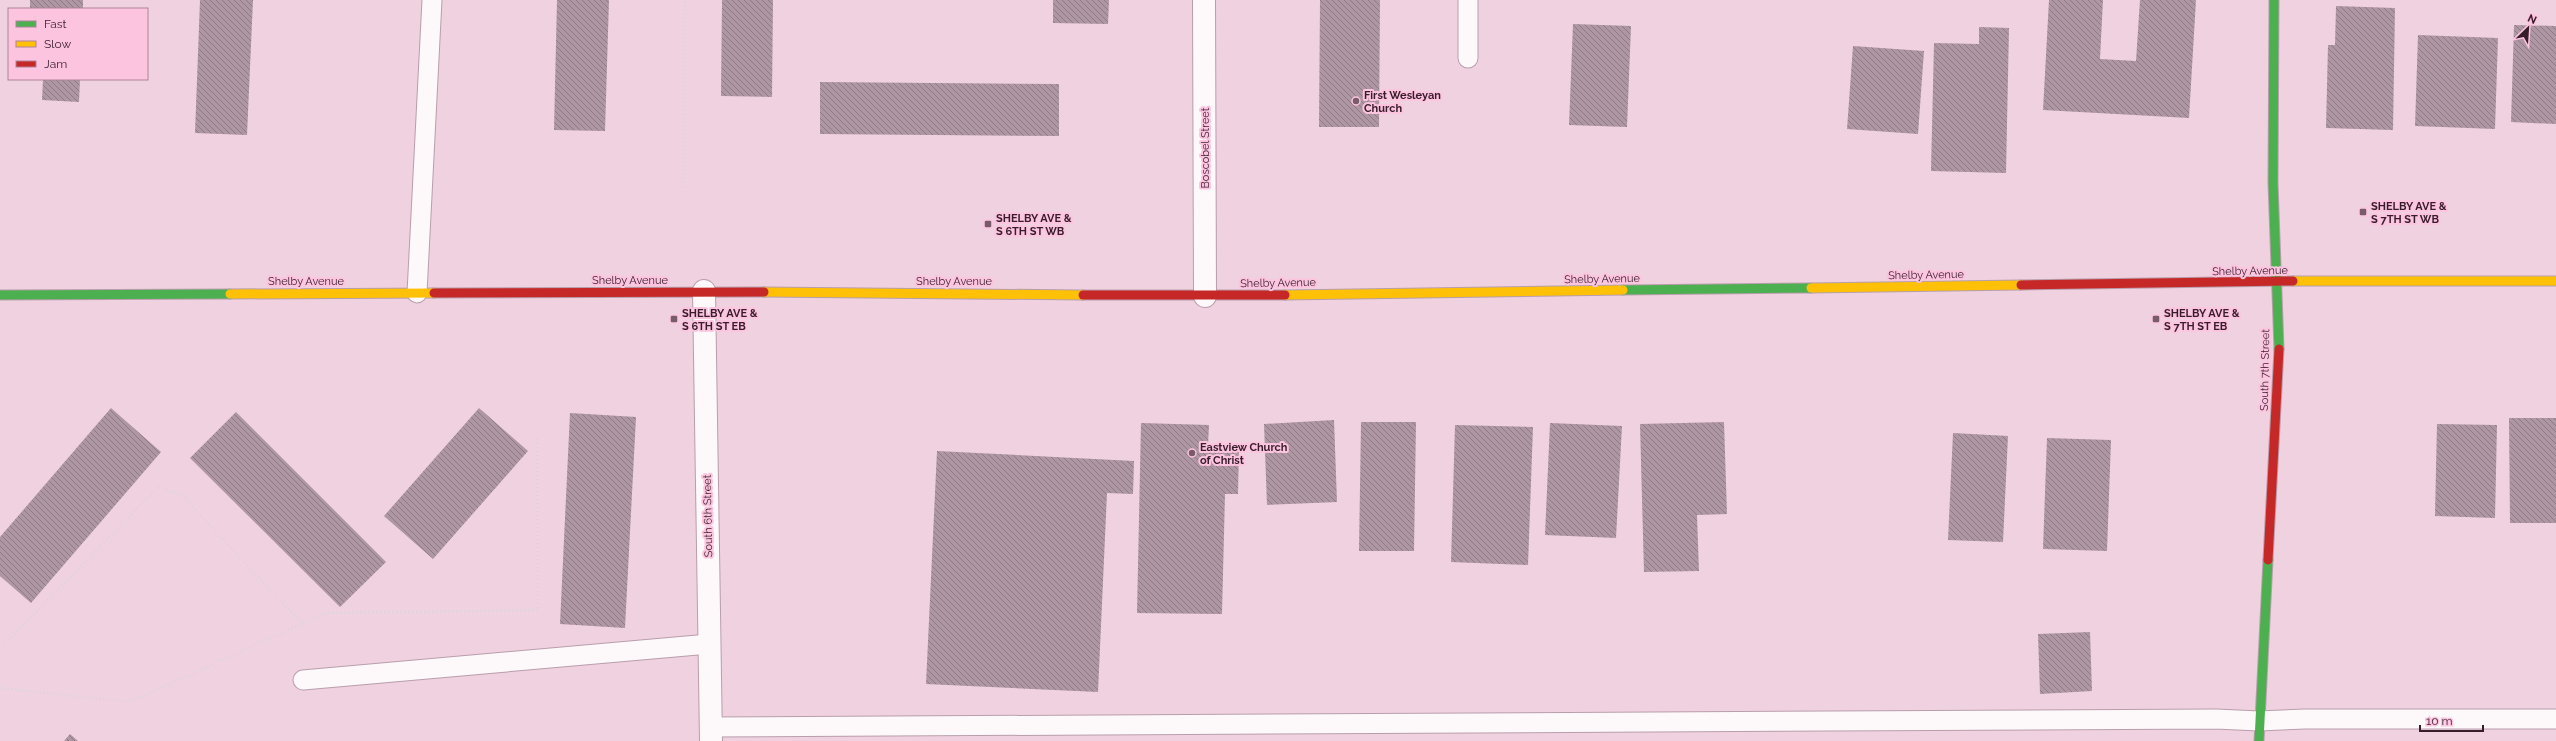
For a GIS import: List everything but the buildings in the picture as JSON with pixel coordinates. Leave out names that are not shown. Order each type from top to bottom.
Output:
[{"type":"street","name":"Boscobel Street","points":[[1204,0],[1206,296]]},
{"type":"street","name":"South 7th Street","points":[[2259,741],[2280,355],[2273,183],[2274,0]]},
{"type":"street","name":"Shelby Avenue","points":[[0,295],[704,291],[1206,296],[2556,281]]},
{"type":"street","name":"South 6th Street","points":[[704,291],[711,734]]},
{"type":"lane","points":[[418,293],[432,0]]},
{"type":"lane","points":[[1468,0],[1468,58]]},
{"type":"lane","points":[[304,680],[709,644]]},
{"type":"lane","points":[[711,734],[2216,719],[2259,721],[2305,719],[2556,719]]},
{"type":"path","points":[[683,187],[685,0]]},
{"type":"path","points":[[0,688],[130,702],[326,613],[538,610],[537,436]]},
{"type":"path","points":[[0,649],[159,486],[182,496],[302,624]]},
{"type":"traffic: fast","points":[[2274,0],[2273,183],[2279,349]]},
{"type":"traffic: fast","points":[[1623,290],[1811,288]]},
{"type":"traffic: fast","points":[[0,295],[230,294]]},
{"type":"traffic: fast","points":[[2259,741],[2268,560]]},
{"type":"traffic: slow","points":[[2293,281],[2556,281]]},
{"type":"traffic: slow","points":[[1811,288],[2021,285]]},
{"type":"traffic: slow","points":[[1285,295],[1623,290]]},
{"type":"traffic: slow","points":[[764,292],[1083,295]]},
{"type":"traffic: slow","points":[[230,294],[434,293]]},
{"type":"traffic: jam","points":[[2021,285],[2293,281]]},
{"type":"traffic: jam","points":[[434,293],[764,292]]},
{"type":"traffic: jam","points":[[1083,295],[1285,295]]},
{"type":"traffic: jam","points":[[2268,560],[2279,349]]},
{"type":"place","name":"First Wesleyan Church","points":[[1356,101]]},
{"type":"place","name":"SHELBY AVE & S 7TH ST WB","points":[[2363,212]]},
{"type":"place","name":"SHELBY AVE & S 6TH ST WB","points":[[988,224]]},
{"type":"place","name":"SHELBY AVE & S 6TH ST EB","points":[[674,319]]},
{"type":"place","name":"SHELBY AVE & S 7TH ST EB","points":[[2156,319]]},
{"type":"place","name":"Eastview Church of Christ","points":[[1192,453]]}]
